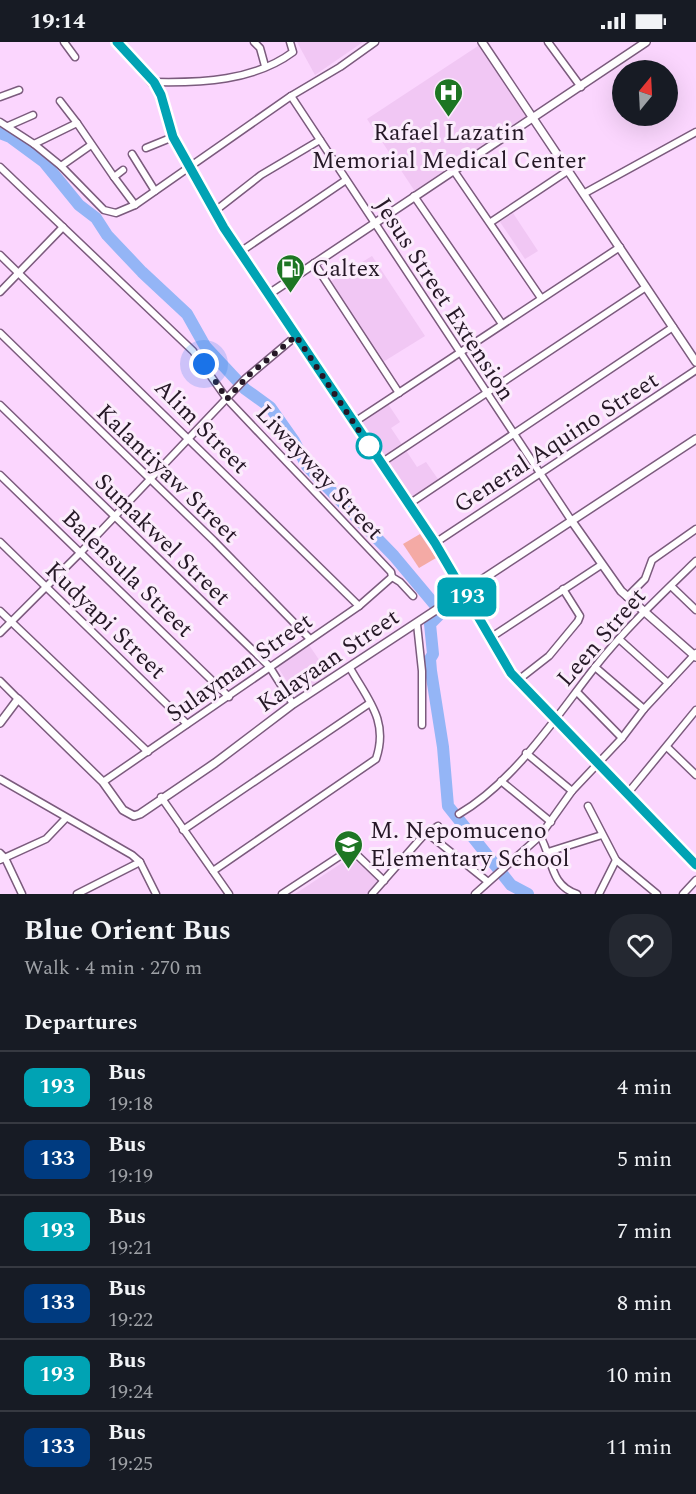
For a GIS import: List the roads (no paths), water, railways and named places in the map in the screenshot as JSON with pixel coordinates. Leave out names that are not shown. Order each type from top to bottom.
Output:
[{"type":"main road","points":[[117,42],[154,82],[161,95],[173,137],[214,211],[435,543],[489,638],[517,681],[696,865]]},
{"type":"street","points":[[64,42],[75,57]]},
{"type":"street","points":[[254,42],[260,48],[265,66]]},
{"type":"street","points":[[154,82],[210,81],[234,77],[280,61],[293,52],[290,42]]},
{"type":"street","points":[[0,122],[34,144],[61,166],[108,212],[116,213],[135,205],[291,96],[340,67],[375,42]]},
{"type":"street","points":[[482,42],[696,362]]},
{"type":"street","points":[[548,42],[580,87]]},
{"type":"street","points":[[268,294],[646,42]]},
{"type":"street","points":[[0,98],[19,90]]},
{"type":"street","name":"Jesus Street Extension","points":[[291,96],[373,224],[571,520]]},
{"type":"street","points":[[60,101],[135,205]]},
{"type":"street","points":[[8,126],[33,115]]},
{"type":"street","points":[[34,144],[77,123]]},
{"type":"street","points":[[585,194],[696,132]]},
{"type":"street","points":[[146,148],[173,137]]},
{"type":"street","points":[[214,211],[261,175],[320,140]]},
{"type":"street","points":[[61,166],[91,145]]},
{"type":"street","points":[[132,154],[155,191]]},
{"type":"street","name":"Liwayway Street","points":[[0,166],[193,351],[227,399],[391,572],[392,577],[413,596]]},
{"type":"street","points":[[114,177],[123,170]]},
{"type":"street","points":[[491,222],[569,170]]},
{"type":"street","points":[[454,171],[541,298]]},
{"type":"street","points":[[240,252],[346,180]]},
{"type":"street","points":[[414,196],[502,324]]},
{"type":"street","points":[[0,292],[63,227]]},
{"type":"street","points":[[353,423],[620,247]]},
{"type":"street","name":"Alim Street","points":[[0,255],[359,606]]},
{"type":"street","points":[[314,263],[399,393]]},
{"type":"street","points":[[381,463],[646,287]]},
{"type":"street","points":[[409,504],[673,327]]},
{"type":"street","name":"Kalantiyaw Street","points":[[0,333],[310,639]]},
{"type":"street","points":[[0,633],[81,552],[245,379],[296,336]]},
{"type":"street","name":"General Aquino Street","points":[[435,543],[541,475],[696,370]]},
{"type":"street","name":"Sumakwel Street","points":[[0,405],[269,666],[293,704]]},
{"type":"street","name":"Kalayaan Street","points":[[103,782],[123,810],[134,816],[215,763],[293,704],[464,593],[571,520],[628,486],[696,438]]},
{"type":"street","name":"Balensula Street","points":[[0,475],[229,697]]},
{"type":"street","points":[[474,894],[540,836],[572,791],[695,655],[627,597],[601,565],[571,520]]},
{"type":"street","points":[[627,597],[645,579],[652,560],[696,529]]},
{"type":"street","name":"Kudyapi Street","points":[[0,542],[187,724]]},
{"type":"street","name":"Leen Street","points":[[459,814],[475,805],[501,781],[619,639],[695,564]]},
{"type":"street","points":[[489,638],[601,565]]},
{"type":"street","name":"Sulayman Street","points":[[103,782],[359,606],[392,577]]},
{"type":"street","points":[[671,586],[696,610]]},
{"type":"street","points":[[517,681],[549,656],[578,621],[580,616],[563,589]]},
{"type":"street","points":[[0,611],[148,752]]},
{"type":"street","points":[[417,624],[422,671],[422,724]]},
{"type":"street","points":[[619,639],[668,683]]},
{"type":"street","points":[[595,667],[644,709]]},
{"type":"street","points":[[213,871],[375,759],[381,730],[380,718],[350,668]]},
{"type":"street","points":[[0,681],[103,782]]},
{"type":"street","points":[[577,692],[622,738]]},
{"type":"street","points":[[0,723],[18,699]]},
{"type":"street","points":[[183,830],[370,703]]},
{"type":"street","points":[[628,793],[696,710]]},
{"type":"street","points":[[667,747],[696,775]]},
{"type":"street","points":[[526,753],[572,791]]},
{"type":"street","points":[[0,779],[132,855],[140,862],[156,894]]},
{"type":"street","points":[[501,781],[551,822]]},
{"type":"street","points":[[161,797],[229,894]]},
{"type":"street","points":[[588,806],[616,860],[657,894]]},
{"type":"street","points":[[22,894],[2,857],[46,839],[66,818]]},
{"type":"street","points":[[372,894],[427,833],[438,826]]},
{"type":"street","points":[[427,833],[487,881]]},
{"type":"street","points":[[548,852],[602,835]]},
{"type":"street","points":[[540,836],[548,852],[554,877],[566,890],[577,894]]},
{"type":"street","points":[[282,894],[346,852],[357,855],[384,881]]},
{"type":"street","points":[[599,894],[616,860]]},
{"type":"street","points":[[77,894],[87,892],[140,862]]},
{"type":"street","points":[[683,894],[696,880]]},
{"type":"waterway","points":[[0,133],[10,137],[44,162],[79,205],[96,218],[107,235],[187,314],[205,346],[245,389],[270,407],[294,441],[307,466],[394,556],[440,611],[430,624],[433,654],[430,659],[443,747],[448,806],[511,885],[528,894]]},
{"type":"place","name":"Rafael Lazatin Memorial Medical Center","points":[[449,118]]},
{"type":"place","name":"Caltex","points":[[291,294]]},
{"type":"place","name":"M. Nepomuceno Elementary School","points":[[349,870]]}]
